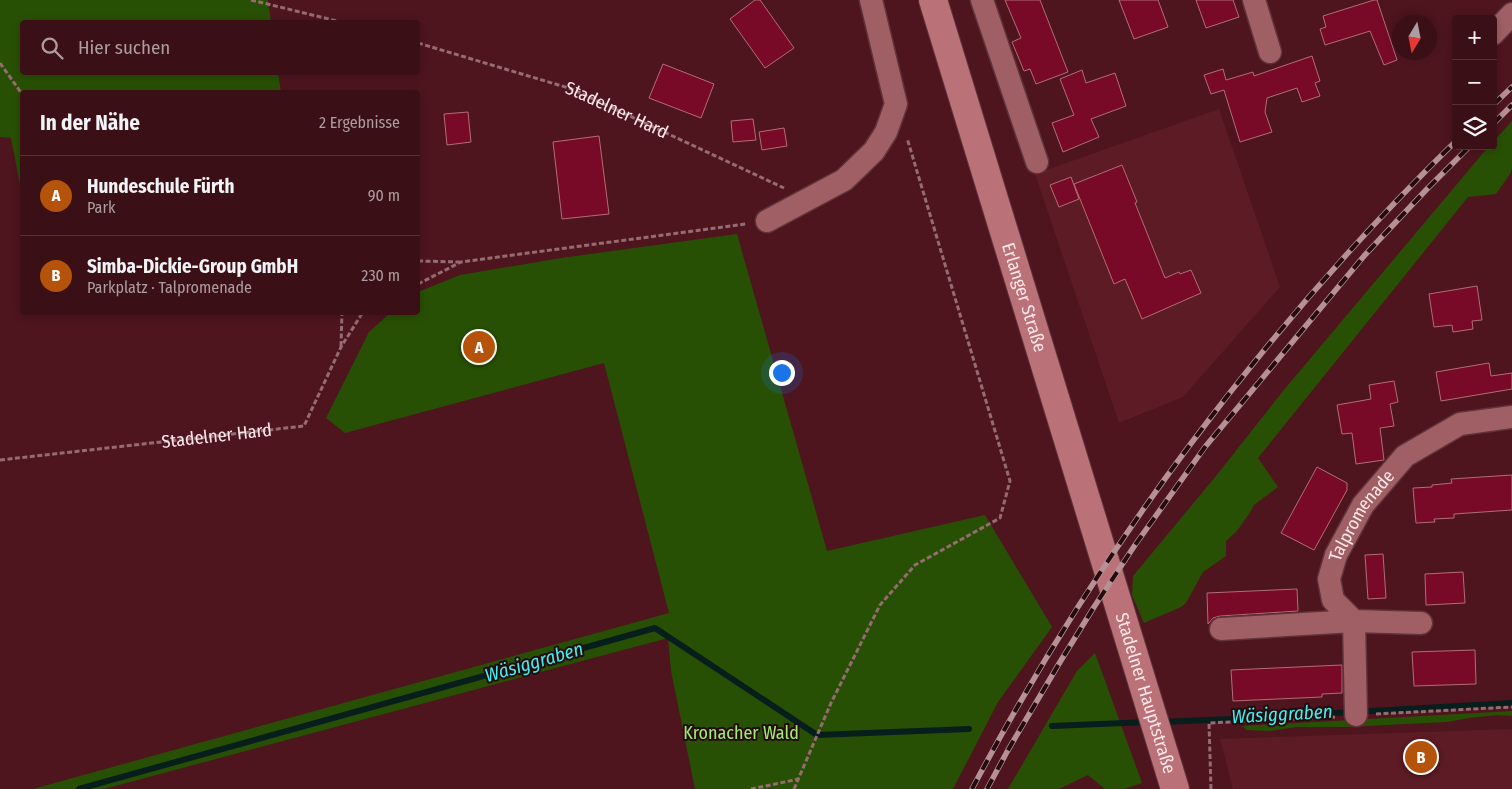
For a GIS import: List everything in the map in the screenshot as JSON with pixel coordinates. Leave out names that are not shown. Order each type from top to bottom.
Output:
[{"type":"main road","name":"Erlanger Straße","points":[[932,0],[1116,596]]},
{"type":"main road","name":"Stadelner Hauptstraße","points":[[1116,596],[1175,789]]},
{"type":"street","points":[[767,221],[844,180],[874,151],[886,132],[896,104],[871,0]]},
{"type":"street","points":[[982,0],[1037,162]]},
{"type":"street","points":[[1254,0],[1270,52]]},
{"type":"street","points":[[1497,30],[1512,14]]},
{"type":"street","name":"Talpromenade","points":[[1354,621],[1333,600],[1329,579],[1336,555],[1363,505],[1405,456],[1460,424],[1512,416]]},
{"type":"street","points":[[1354,621],[1356,715]]},
{"type":"street","points":[[1222,629],[1354,621],[1421,622]]},
{"type":"path","points":[[251,0],[333,20]]},
{"type":"path","name":"Stadelner Hard","points":[[420,45],[572,89],[807,199]]},
{"type":"path","points":[[0,63],[20,91]]},
{"type":"path","points":[[794,789],[832,703],[880,605],[915,565],[1000,518],[1010,481],[896,104]]},
{"type":"path","points":[[420,261],[461,262],[767,221]]},
{"type":"path","points":[[420,283],[461,262]]},
{"type":"path","points":[[341,347],[342,315]]},
{"type":"path","name":"Stadelner Hard","points":[[0,460],[304,426],[341,347],[360,315]]},
{"type":"path","points":[[1209,723],[1211,789]]},
{"type":"path","points":[[751,789],[799,779]]},
{"type":"shaded area","points":[[1219,109],[1280,287],[1183,397],[1119,423],[1035,174]]},
{"type":"shaded area","points":[[1512,729],[1512,789],[1233,789],[1220,739]]},
{"type":"green space","points":[[0,0],[268,0],[271,20],[20,20],[20,75],[278,75],[281,90],[20,90],[20,185],[11,138],[0,137]]},
{"type":"green space","points":[[1512,121],[1512,168],[1496,194],[1468,197],[1258,458],[1278,487],[1254,505],[1237,531],[1226,541],[1226,556],[1203,572],[1186,603],[1144,623],[1132,595],[1133,576],[1283,391],[1486,150],[1497,150],[1497,138]]},
{"type":"green space","name":"Kronacher Wald","points":[[737,234],[827,551],[985,515],[1052,627],[998,702],[953,789],[695,789],[671,671],[668,638],[104,789],[33,789],[669,613],[604,363],[345,433],[326,418],[369,332],[388,315],[420,315],[420,291],[460,275],[561,258]]},
{"type":"green space","points":[[1095,653],[1142,783],[1124,789],[1105,789],[1088,775],[1059,789],[1008,789],[1077,671]]},
{"type":"green space","points":[[1512,711],[1512,716],[1498,715],[1447,722],[1346,727],[1297,727],[1270,731],[1247,730],[1242,726]]},
{"type":"building","points":[[755,0],[760,0],[794,48],[765,68],[730,19]]},
{"type":"building","points":[[1005,0],[1040,0],[1068,72],[1036,84],[1030,69],[1024,71],[1012,42],[1021,38]]},
{"type":"building","points":[[1119,0],[1158,0],[1168,27],[1134,39]]},
{"type":"building","points":[[1196,0],[1233,0],[1239,17],[1206,28]]},
{"type":"building","points":[[1377,0],[1392,45],[1392,60],[1397,60],[1384,65],[1370,31],[1325,45],[1320,29],[1326,27],[1323,16]]},
{"type":"building","points":[[1312,56],[1320,81],[1315,83],[1320,96],[1302,102],[1297,88],[1267,98],[1265,112],[1272,132],[1240,142],[1224,90],[1211,94],[1204,75],[1223,69],[1226,80],[1253,72],[1254,76]]},
{"type":"building","points":[[663,64],[714,84],[701,118],[649,98]]},
{"type":"building","points":[[1082,70],[1086,83],[1115,73],[1126,106],[1091,119],[1099,137],[1063,152],[1052,123],[1074,115],[1060,79]]},
{"type":"building","points":[[468,112],[471,142],[447,145],[444,114]]},
{"type":"building","points":[[753,119],[756,140],[733,142],[731,121]]},
{"type":"building","points":[[784,128],[787,146],[762,150],[759,132]]},
{"type":"building","points":[[599,136],[609,214],[562,219],[553,142]]},
{"type":"building","points":[[1122,165],[1165,278],[1179,272],[1180,274],[1191,270],[1201,293],[1142,319],[1125,279],[1114,284],[1074,184]]},
{"type":"building","points":[[1071,177],[1079,199],[1059,207],[1050,185]]},
{"type":"building","points":[[1477,286],[1482,320],[1472,321],[1473,329],[1453,332],[1452,325],[1434,327],[1429,294]]},
{"type":"building","points":[[1489,363],[1491,376],[1512,373],[1512,389],[1441,401],[1436,372]]},
{"type":"building","points":[[1394,381],[1398,402],[1390,404],[1394,426],[1380,428],[1384,460],[1356,464],[1352,433],[1342,434],[1337,405],[1371,399],[1369,385]]},
{"type":"building","points":[[1317,467],[1347,483],[1347,490],[1314,550],[1281,533]]},
{"type":"building","points":[[1512,475],[1512,510],[1454,514],[1454,518],[1434,519],[1435,522],[1416,523],[1413,488],[1452,483],[1451,479]]},
{"type":"building","points":[[1383,554],[1386,598],[1368,599],[1365,555]]},
{"type":"building","points":[[1463,572],[1465,603],[1426,605],[1425,574]]},
{"type":"building","points":[[1297,589],[1298,611],[1220,616],[1213,618],[1208,624],[1207,593]]},
{"type":"building","points":[[1475,650],[1476,684],[1414,686],[1412,652]]},
{"type":"building","points":[[1342,665],[1342,693],[1322,694],[1322,697],[1233,701],[1231,670]]},
{"type":"waterway","name":"Wäsiggraben","points":[[79,789],[655,628],[817,735],[969,729]]},
{"type":"waterway","name":"Wäsiggraben","points":[[1161,722],[1512,703]]},
{"type":"waterway","name":"Wäsiggraben","points":[[1052,726],[1149,722]]},
{"type":"railway","points":[[1497,101],[1512,87]]},
{"type":"railway","points":[[1497,120],[1512,105]]},
{"type":"railway","points":[[972,789],[1021,701],[1074,614],[1130,529],[1189,446],[1251,366],[1317,288],[1385,213],[1452,145]]},
{"type":"railway","points":[[987,789],[1008,750],[1094,607],[1135,545],[1205,447],[1364,256],[1466,150]]},
{"type":"place","name":"Hundeschule Fürth","points":[[479,347]]},
{"type":"place","name":"Simba-Dickie-Group GmbH","points":[[1421,757]]}]
